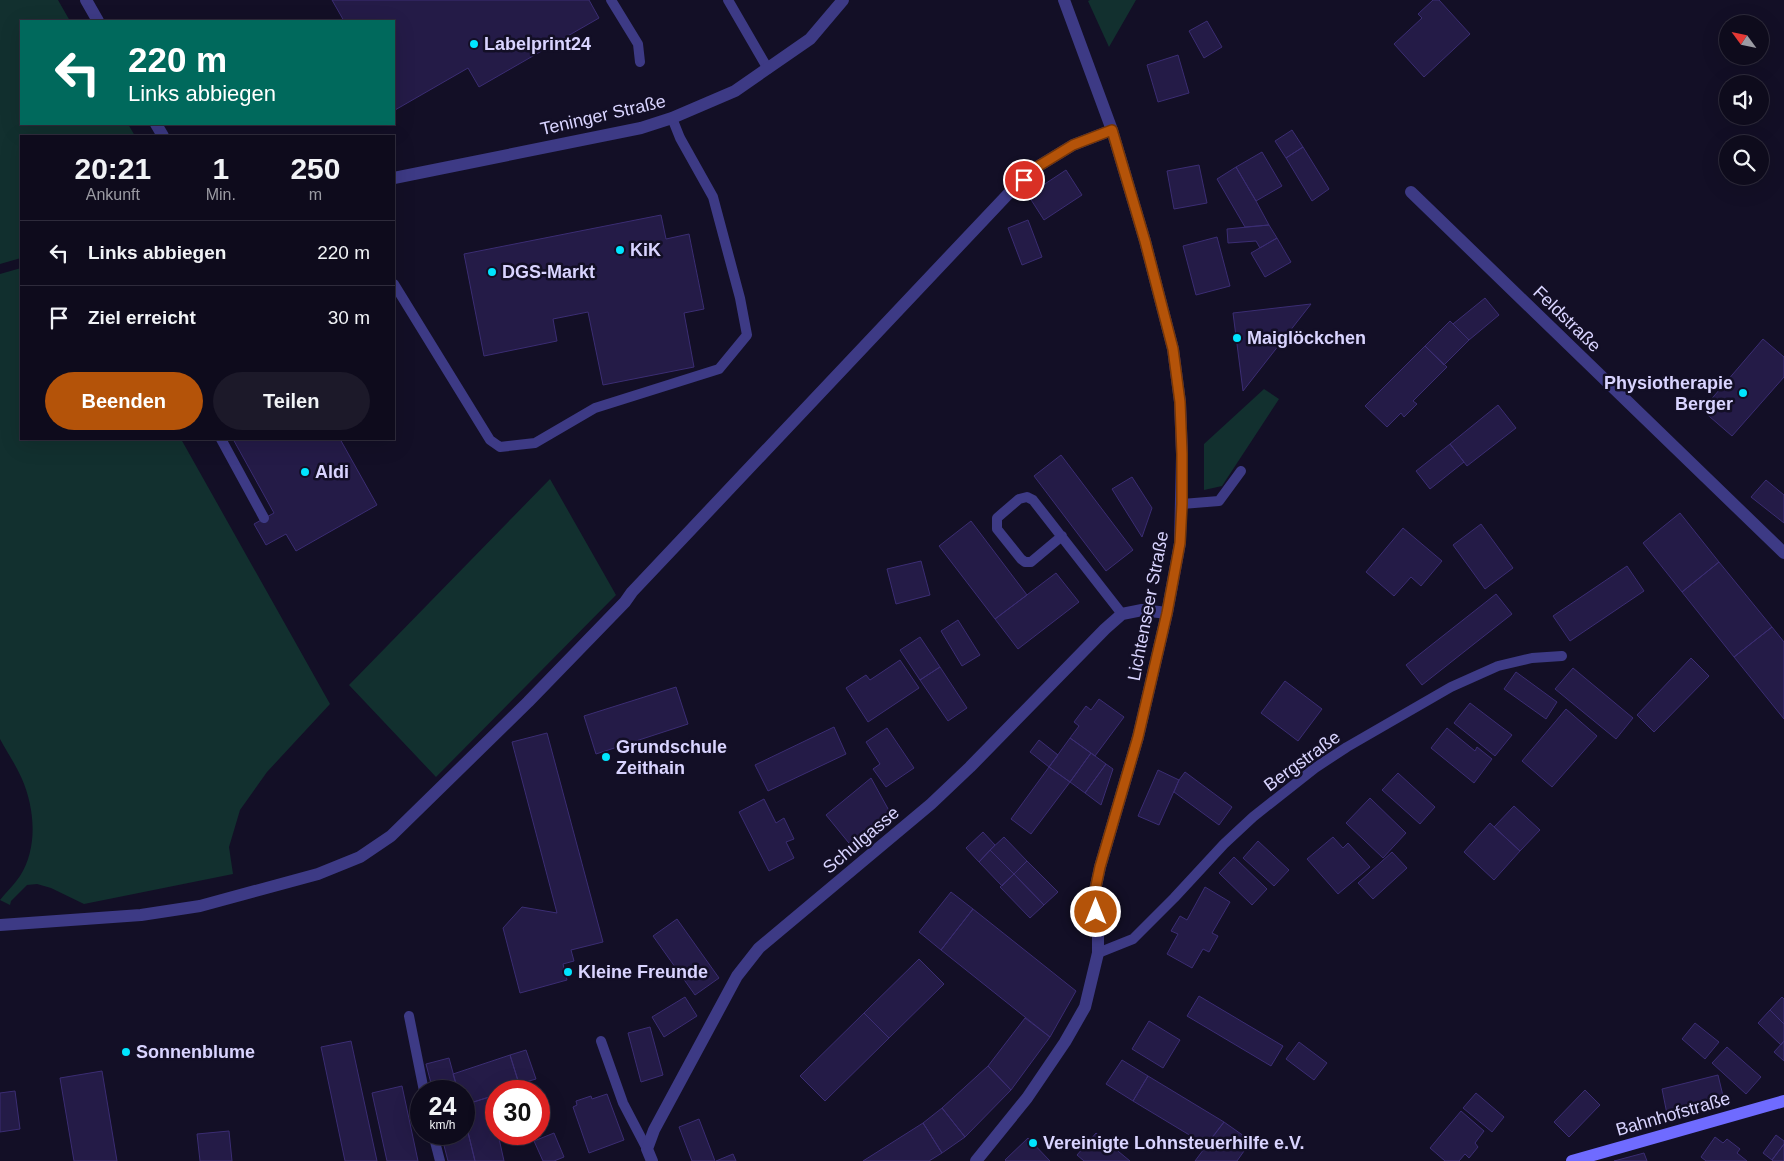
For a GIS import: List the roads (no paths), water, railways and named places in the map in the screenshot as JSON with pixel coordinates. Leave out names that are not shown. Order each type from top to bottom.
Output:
[{"type":"street","points":[[86,0],[97,20]]},
{"type":"street","name":"Teninger Straße","points":[[395,178],[641,128],[672,118],[735,91],[768,69],[810,39],[843,0]]},
{"type":"street","name":"Lichtenseer Straße","points":[[976,1161],[1027,1098],[1065,1042],[1085,1007],[1098,952],[1098,924],[1093,900],[1100,867],[1138,737],[1167,613],[1180,543],[1182,454],[1180,402],[1173,349],[1148,250],[1112,130],[1064,0]]},
{"type":"street","points":[[0,925],[141,915],[200,906],[318,874],[360,857],[391,836],[501,729],[625,602],[632,592],[1010,192],[1037,167],[1073,145],[1112,130]]},
{"type":"street","name":"Feldstraße","points":[[1411,192],[1784,553]]},
{"type":"street","points":[[1122,614],[1142,610],[1167,613]]},
{"type":"street","name":"Schulgasse","points":[[646,1149],[654,1130],[737,976],[759,948],[931,804],[1122,614]]},
{"type":"street","name":"Bahnhofstraße","points":[[1572,1161],[1784,1101]]},
{"type":"street","points":[[646,1149],[652,1161]]},
{"type":"lane","points":[[611,0],[638,44],[640,62]]},
{"type":"lane","points":[[728,0],[768,69]]},
{"type":"lane","points":[[395,286],[490,440],[500,447],[535,443],[596,408],[719,369],[747,335],[740,298],[713,197],[680,138],[672,118]]},
{"type":"lane","points":[[222,440],[264,518]]},
{"type":"lane","points":[[1182,504],[1218,501],[1241,471]]},
{"type":"lane","points":[[1062,536],[1031,562],[1025,562],[997,529],[997,518],[1019,499],[1027,497],[1033,500],[1062,536],[1122,614]]},
{"type":"lane","name":"Bergstraße","points":[[1098,952],[1133,939],[1224,844],[1253,817],[1308,774],[1347,747],[1450,687],[1498,666],[1532,658],[1562,656]]},
{"type":"lane","points":[[409,1016],[422,1080]]},
{"type":"lane","points":[[601,1041],[623,1103],[646,1149]]},
{"type":"lane","points":[[436,1145],[440,1161]]},
{"type":"place","name":"Labelprint24","points":[[474,44]]},
{"type":"place","name":"KiK","points":[[620,250]]},
{"type":"place","name":"DGS-Markt","points":[[492,272]]},
{"type":"place","name":"Maiglöckchen","points":[[1237,338]]},
{"type":"place","name":"Physiotherapie Berger","points":[[1743,393]]},
{"type":"place","name":"Aldi","points":[[305,472]]},
{"type":"place","name":"Grundschule Zeithain","points":[[606,757]]},
{"type":"place","name":"Kleine Freunde","points":[[568,972]]},
{"type":"place","name":"Sonnenblume","points":[[126,1052]]},
{"type":"place","name":"Vereinigte Lohnsteuerhilfe e.V.","points":[[1033,1143]]}]
